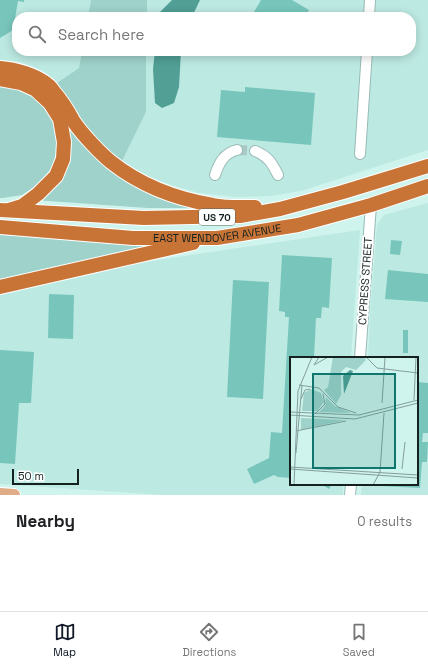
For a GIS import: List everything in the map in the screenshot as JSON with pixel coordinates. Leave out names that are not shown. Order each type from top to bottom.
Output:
[{"type":"highway","points":[[0,68],[31,75],[48,85],[93,145],[110,162],[130,176],[180,198],[214,206],[280,209]]},
{"type":"highway","points":[[0,79],[21,83],[36,90],[50,102],[60,119],[64,142],[63,159],[56,176],[38,194],[22,206],[4,210]]},
{"type":"highway","name":"EAST WENDOVER AVENUE","points":[[4,210],[144,218],[240,216],[280,209],[343,192],[428,166]]},
{"type":"highway","name":"EAST WENDOVER AVENUE","points":[[0,227],[133,238],[217,238],[298,225],[371,205],[428,186]]},
{"type":"highway","points":[[0,287],[217,238]]},
{"type":"main road","points":[[0,494],[14,495]]},
{"type":"street","points":[[369,12],[370,0]]},
{"type":"street","points":[[360,154],[367,56]]},
{"type":"street","points":[[215,174],[225,155],[231,151],[237,150]]},
{"type":"street","points":[[255,151],[268,158],[278,174]]},
{"type":"street","name":"CYPRESS STREET","points":[[360,357],[371,205]]},
{"type":"street","points":[[350,495],[351,485]]},
{"type":"shaded area","points":[[0,0],[91,0],[89,12],[12,12],[12,56],[81,56],[79,68],[57,83],[41,70],[21,62],[0,60]]},
{"type":"shaded area","points":[[91,0],[147,0],[147,12],[89,12]]},
{"type":"shaded area","points":[[147,0],[428,0],[428,150],[301,191],[271,196],[238,197],[199,193],[171,185],[148,176],[122,161],[146,112],[146,56],[416,56],[416,12],[147,12]]},
{"type":"shaded area","points":[[172,0],[200,0],[194,12],[160,12]]},
{"type":"shaded area","points":[[81,56],[146,56],[146,112],[122,161],[106,149],[89,132],[76,115],[66,95],[57,83],[79,68]]},
{"type":"shaded area","points":[[154,56],[181,56],[179,87],[174,103],[162,108],[155,103],[153,69]]},
{"type":"shaded area","points":[[0,83],[31,92],[53,117],[57,133],[57,149],[53,165],[44,178],[22,195],[3,198],[0,198]]},
{"type":"shaded area","points":[[66,122],[79,137],[199,208],[148,208],[34,200],[56,181]]},
{"type":"shaded area","points":[[428,203],[428,495],[361,495],[362,485],[418,485],[418,357],[368,357],[377,225],[384,215]]},
{"type":"shaded area","points":[[360,230],[351,357],[290,357],[290,485],[343,485],[343,495],[163,495],[0,484],[0,292],[92,270]]},
{"type":"shaded area","points":[[0,235],[164,244],[0,280]]},
{"type":"building","points":[[0,0],[24,0],[24,2],[18,1],[16,12],[12,12],[12,31],[0,38]]},
{"type":"building","points":[[261,0],[292,0],[309,10],[308,12],[254,12]]},
{"type":"building","points":[[245,87],[315,93],[311,145],[217,137],[221,90],[245,92]]},
{"type":"building","points":[[391,240],[402,241],[400,255],[390,254]]},
{"type":"building","points":[[282,255],[332,258],[329,308],[322,307],[321,318],[316,318],[314,357],[290,357],[290,478],[278,477],[274,475],[254,484],[247,469],[269,458],[271,432],[282,433],[289,317],[285,317],[285,312],[279,311]]},
{"type":"building","points":[[388,270],[428,274],[428,302],[385,299]]},
{"type":"building","points":[[233,280],[269,282],[263,399],[227,397]]},
{"type":"building","points":[[49,294],[74,295],[73,339],[48,338]]},
{"type":"building","points":[[403,330],[408,330],[408,353],[403,353]]},
{"type":"building","points":[[0,350],[34,352],[31,403],[19,403],[15,464],[0,463]]},
{"type":"building","points":[[418,382],[428,383],[428,433],[423,433],[422,442],[428,442],[427,462],[422,462],[420,488],[383,486],[418,485]]},
{"type":"building","points":[[323,485],[331,485],[329,489]]},
{"type":"tunnel","points":[[237,150],[255,151]]}]
